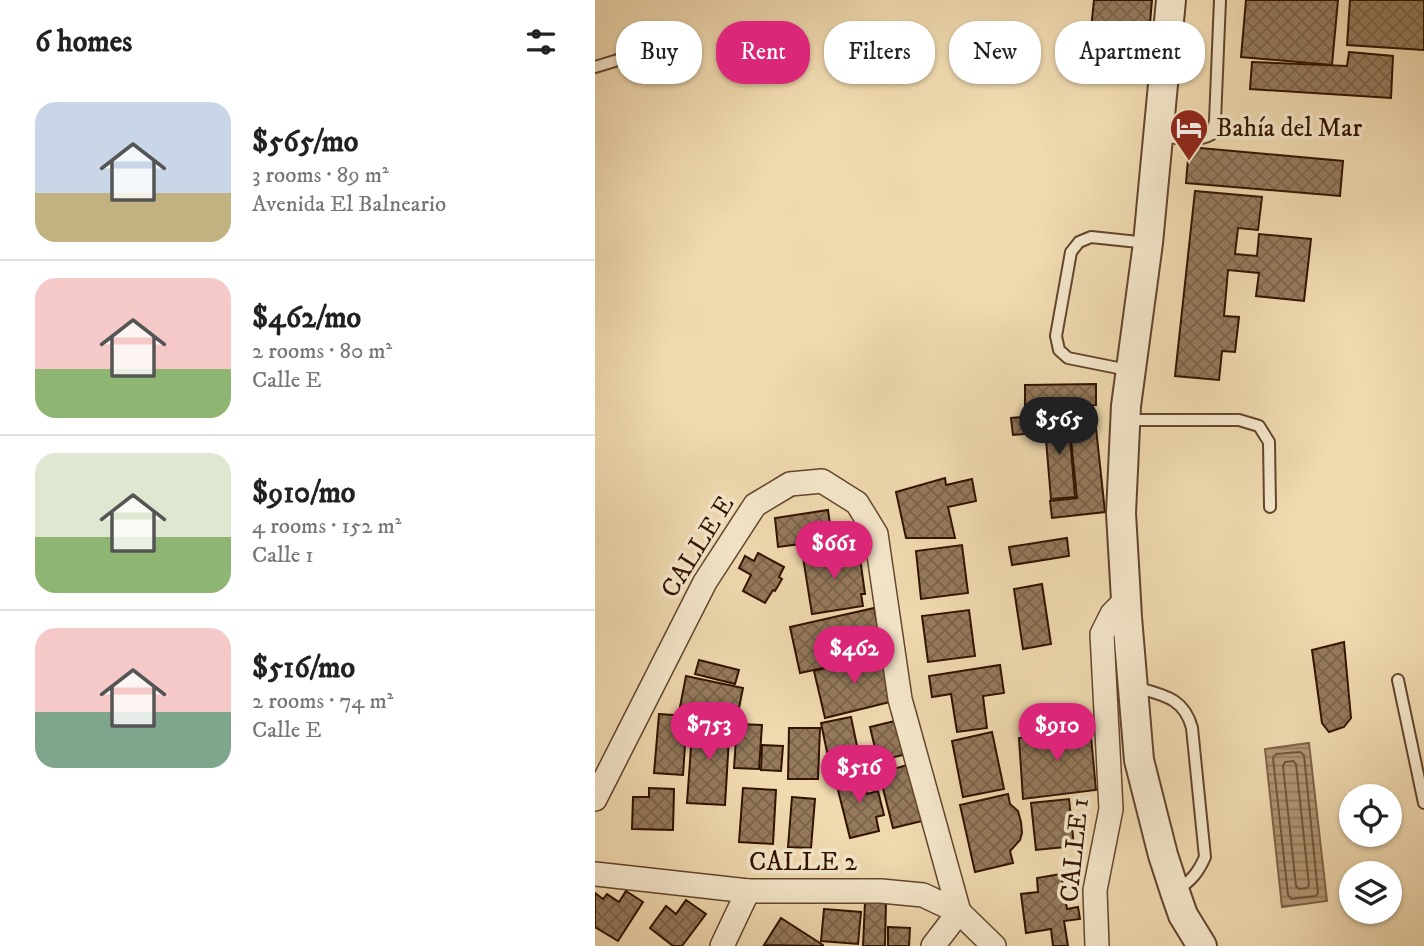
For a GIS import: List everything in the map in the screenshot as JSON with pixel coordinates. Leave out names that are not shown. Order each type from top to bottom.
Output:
[{"type":"street","points":[[1171,0],[1148,243],[1125,420],[1121,513],[1139,760],[1163,855],[1183,915],[1202,946]]},
{"type":"street","name":"CALLE E","points":[[595,799],[705,582],[755,505],[790,484],[822,481],[857,503],[876,534],[900,699],[958,912]]},
{"type":"street","name":"CALLE 1","points":[[1097,946],[1095,891],[1111,809],[1102,634],[1112,614],[1126,600]]},
{"type":"street","name":"CALLE 2","points":[[595,874],[748,891],[881,891],[923,895],[958,912],[994,946]]},
{"type":"street","points":[[722,946],[748,891]]},
{"type":"street","points":[[933,946],[958,912]]},
{"type":"lane","points":[[1158,136],[1204,139],[1212,134],[1215,121],[1220,0]]},
{"type":"lane","points":[[595,67],[616,61]]},
{"type":"lane","points":[[1131,370],[1068,358],[1059,350],[1056,336],[1071,252],[1079,242],[1091,237],[1148,243]]},
{"type":"lane","points":[[1125,420],[1239,420],[1259,426],[1269,442],[1270,507]]},
{"type":"lane","points":[[1398,680],[1424,803]]},
{"type":"lane","points":[[1133,686],[1176,701],[1187,713],[1192,728],[1205,857],[1199,872],[1190,882],[1175,891]]},
{"type":"water","points":[[1309,743],[1327,901],[1282,907],[1265,749]]},
{"type":"building","points":[[1094,0],[1152,0],[1150,21],[1092,21]]},
{"type":"building","points":[[1246,0],[1338,0],[1332,65],[1241,57]]},
{"type":"building","points":[[1350,0],[1424,0],[1424,50],[1347,45]]},
{"type":"building","points":[[1349,52],[1393,56],[1391,98],[1250,89],[1252,62],[1347,66]]},
{"type":"building","points":[[1189,147],[1343,161],[1340,196],[1186,183]]},
{"type":"building","points":[[1195,191],[1262,197],[1258,230],[1238,228],[1235,254],[1257,256],[1259,234],[1311,239],[1304,301],[1256,296],[1259,273],[1228,270],[1224,316],[1239,317],[1235,352],[1222,351],[1219,380],[1175,376]]},
{"type":"building","points":[[1096,384],[1096,405],[1025,406],[1025,385]]},
{"type":"building","points":[[1068,414],[1075,497],[1051,499],[1044,416]]},
{"type":"building","points":[[1032,416],[1034,433],[1013,435],[1011,418]]},
{"type":"building","points":[[1096,428],[1105,512],[1052,518],[1050,501],[1077,498],[1070,430]]},
{"type":"building","points":[[945,478],[946,485],[972,479],[976,501],[948,507],[955,538],[906,538],[896,492]]},
{"type":"building","points":[[828,510],[832,538],[816,541],[818,552],[802,555],[801,544],[778,547],[775,518]]},
{"type":"building","points":[[1067,538],[1069,556],[1012,565],[1009,547]]},
{"type":"building","points":[[962,545],[968,593],[921,599],[916,551]]},
{"type":"building","points":[[852,549],[853,559],[860,558],[865,594],[861,594],[863,606],[812,614],[803,557]]},
{"type":"building","points":[[758,553],[784,567],[779,577],[782,579],[765,603],[743,591],[751,575],[739,568],[745,556],[754,561]]},
{"type":"building","points":[[1042,584],[1051,644],[1023,649],[1014,589]]},
{"type":"building","points":[[874,608],[883,651],[849,658],[850,662],[800,673],[790,627]]},
{"type":"building","points":[[969,610],[975,656],[928,662],[922,616]]},
{"type":"building","points":[[1344,642],[1351,718],[1344,727],[1329,732],[1322,723],[1312,650]]},
{"type":"building","points":[[883,654],[894,701],[825,718],[814,671]]},
{"type":"building","points":[[699,660],[739,670],[735,684],[695,674]]},
{"type":"building","points":[[1000,665],[1004,693],[983,696],[987,728],[957,732],[951,694],[932,697],[929,676]]},
{"type":"building","points":[[686,676],[743,688],[737,718],[680,707]]},
{"type":"building","points":[[659,714],[687,716],[683,775],[654,773]]},
{"type":"building","points":[[851,717],[857,746],[827,752],[821,723]]},
{"type":"building","points":[[693,719],[730,721],[725,805],[687,803]]},
{"type":"building","points":[[903,719],[911,753],[878,761],[870,727]]},
{"type":"building","points":[[737,724],[762,725],[759,769],[734,768]]},
{"type":"building","points":[[1090,726],[1096,790],[1023,799],[1019,738]]},
{"type":"building","points":[[789,728],[820,728],[818,779],[788,779]]},
{"type":"building","points":[[992,732],[1004,789],[963,797],[952,741]]},
{"type":"building","points":[[762,745],[783,746],[781,771],[761,770]]},
{"type":"building","points":[[911,764],[926,820],[893,828],[879,773]]},
{"type":"building","points":[[862,771],[867,794],[878,791],[884,815],[876,817],[879,831],[850,838],[835,778]]},
{"type":"building","points":[[649,788],[674,789],[673,830],[632,829],[633,797],[649,797]]},
{"type":"building","points":[[743,788],[776,790],[773,844],[739,842]]},
{"type":"building","points":[[1008,794],[1010,804],[1018,811],[1022,833],[1020,840],[1010,851],[1013,863],[975,872],[960,805]]},
{"type":"building","points":[[792,797],[815,799],[811,848],[788,847]]},
{"type":"building","points":[[1069,799],[1074,846],[1036,850],[1031,803]]},
{"type":"building","points":[[1061,874],[1067,909],[1078,907],[1080,919],[1064,921],[1068,946],[1053,946],[1051,929],[1026,933],[1021,894],[1038,892],[1037,878]]},
{"type":"building","points":[[626,891],[643,902],[618,941],[595,927],[595,893],[603,899],[607,894],[619,902]]},
{"type":"building","points":[[686,900],[706,914],[682,946],[673,946],[650,928],[666,906],[676,914]]},
{"type":"building","points":[[865,902],[886,902],[885,946],[863,946]]},
{"type":"building","points":[[824,909],[861,912],[858,944],[821,941]]},
{"type":"building","points":[[781,918],[823,945],[823,946],[764,945]]},
{"type":"building","points":[[888,927],[910,928],[909,946],[888,946]]},
{"type":"place","name":"Bahía del Mar","points":[[1189,162]]}]
